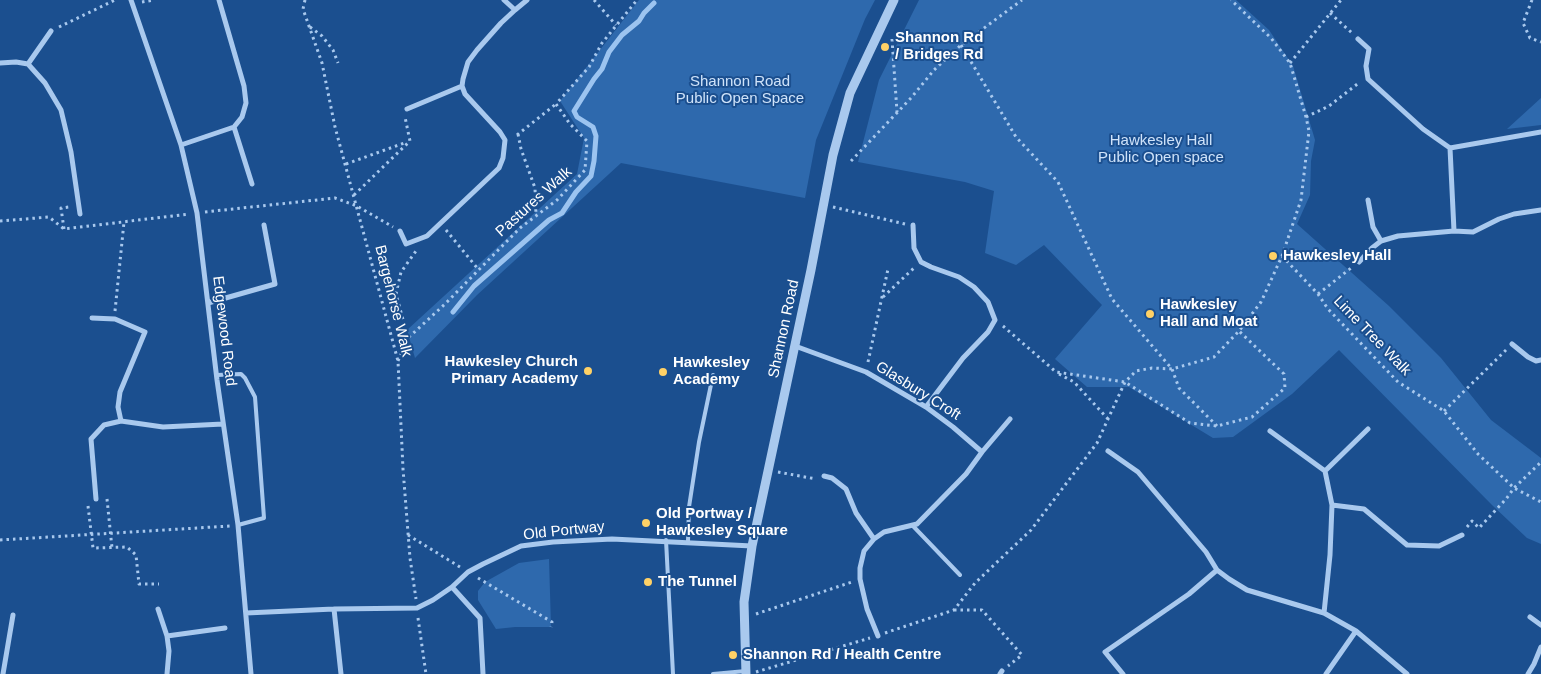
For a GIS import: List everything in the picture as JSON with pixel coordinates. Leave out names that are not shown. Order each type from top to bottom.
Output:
[{"type":"street","name":"Edgewood Road","points":[[131,0],[181,145],[197,213],[238,525],[252,674]]},
{"type":"street","points":[[181,145],[234,127],[242,117],[246,103],[244,86],[219,0]]},
{"type":"street","points":[[504,0],[514,10]]},
{"type":"street","points":[[400,231],[406,244],[427,236],[499,168],[503,158],[505,140],[465,94],[462,86],[468,62],[477,50],[514,10],[527,0]]},
{"type":"street","name":"Shannon Road","points":[[746,673],[744,602],[752,546],[795,346],[833,155],[850,94],[894,0]]},
{"type":"street","points":[[28,64],[51,31]]},
{"type":"street","points":[[1358,39],[1369,49],[1366,66],[1368,79],[1423,129],[1450,148],[1541,132]]},
{"type":"street","points":[[0,63],[16,62],[28,64],[45,83],[61,110],[71,152],[80,214]]},
{"type":"street","points":[[407,109],[462,86]]},
{"type":"street","points":[[234,127],[252,184]]},
{"type":"street","points":[[1450,148],[1454,231]]},
{"type":"street","points":[[1368,200],[1373,227],[1381,242]]},
{"type":"street","points":[[1359,262],[1372,248],[1381,242],[1398,236],[1454,231],[1473,232],[1514,214],[1541,210]]},
{"type":"street","points":[[208,303],[275,284],[264,225]]},
{"type":"street","points":[[913,226],[914,248],[921,262],[959,277],[974,287],[988,302],[994,320],[988,332],[963,358],[926,407]]},
{"type":"street","points":[[92,318],[115,319],[145,332],[120,392],[118,407],[121,421]]},
{"type":"street","points":[[1512,344],[1528,357],[1536,361],[1541,360]]},
{"type":"street","name":"Glasbury Croft","points":[[795,346],[866,372],[926,407],[982,452]]},
{"type":"street","points":[[878,636],[867,609],[860,579],[860,568],[864,551],[874,539],[884,532],[917,524],[966,474],[1010,419]]},
{"type":"street","points":[[96,499],[91,439],[104,425],[121,421],[163,427],[224,424]]},
{"type":"street","points":[[1325,471],[1368,429]]},
{"type":"street","points":[[1270,430],[1325,471],[1332,505],[1330,555],[1324,613]]},
{"type":"street","points":[[1108,451],[1138,472],[1206,552],[1217,570],[1247,590],[1324,613],[1356,631],[1407,674]]},
{"type":"street","points":[[824,476],[832,478],[846,489],[856,512],[874,539]]},
{"type":"street","points":[[1332,505],[1364,509],[1407,544],[1439,546],[1462,535]]},
{"type":"street","name":"Old Portway","points":[[246,613],[417,608],[434,600],[468,572],[521,546],[553,542],[612,539],[666,540],[752,546]]},
{"type":"street","points":[[1123,674],[1105,652],[1189,594],[1217,570]]},
{"type":"street","points":[[452,587],[480,618],[484,674]]},
{"type":"street","points":[[158,609],[167,636],[169,651],[167,674]]},
{"type":"street","points":[[334,609],[341,674]]},
{"type":"street","points":[[3,674],[13,615]]},
{"type":"street","points":[[1530,616],[1541,625]]},
{"type":"street","points":[[167,636],[225,628]]},
{"type":"street","points":[[1326,674],[1356,631]]},
{"type":"street","points":[[1528,674],[1541,647]]},
{"type":"lane","points":[[217,375],[241,374],[255,397],[264,518],[238,525]]},
{"type":"lane","points":[[688,542],[688,507],[713,375]]},
{"type":"lane","points":[[913,526],[960,575]]},
{"type":"lane","points":[[666,540],[673,674]]},
{"type":"lane","points":[[713,674],[746,673]]},
{"type":"path","points":[[51,31],[115,0]]},
{"type":"path","name":"Bargehorse Walk","points":[[304,0],[303,9],[322,63],[335,127],[398,361],[408,535],[426,674]]},
{"type":"path","points":[[594,0],[616,25]]},
{"type":"path","points":[[505,147],[518,134],[556,104],[589,67],[602,42],[637,0]]},
{"type":"path","points":[[851,161],[897,113],[934,70],[961,46],[1022,0]]},
{"type":"path","points":[[994,320],[1056,372],[1074,382],[1108,419],[1125,382],[1136,371],[1152,368],[1172,369],[1214,357],[1239,331],[1261,302],[1282,256],[1301,200],[1308,131],[1306,116],[1290,63],[1271,38],[1231,0]]},
{"type":"path","points":[[1290,63],[1341,0]]},
{"type":"path","points":[[1532,0],[1523,23],[1530,38],[1541,42]]},
{"type":"path","points":[[1330,13],[1358,39]]},
{"type":"path","points":[[309,26],[322,36],[333,50],[338,63]]},
{"type":"path","points":[[892,39],[897,113]]},
{"type":"path","points":[[961,46],[1016,137],[1058,182],[1112,299],[1172,369],[1180,388],[1217,426]]},
{"type":"path","points":[[1306,116],[1329,106],[1359,82],[1368,79]]},
{"type":"path","name":"Pastures Walk","points":[[398,361],[408,338],[520,228],[558,200],[586,170],[587,141],[570,124],[556,104]]},
{"type":"path","points":[[407,109],[405,116],[410,141]]},
{"type":"path","points":[[518,134],[521,149],[535,188],[536,216]]},
{"type":"path","points":[[346,164],[410,141]]},
{"type":"path","points":[[354,195],[410,141]]},
{"type":"path","points":[[0,221],[49,217],[64,229],[335,198],[357,206],[400,231]]},
{"type":"path","points":[[824,205],[913,226]]},
{"type":"path","points":[[64,229],[61,208],[79,206]]},
{"type":"path","points":[[115,319],[124,222]]},
{"type":"path","points":[[440,224],[478,269]]},
{"type":"path","points":[[408,338],[396,294],[401,272],[427,236]]},
{"type":"path","name":"Lime Tree Walk","points":[[1282,256],[1398,382],[1444,411],[1478,454],[1514,488],[1541,502]]},
{"type":"path","points":[[882,298],[921,262]]},
{"type":"path","points":[[1318,294],[1359,262]]},
{"type":"path","points":[[866,372],[888,269]]},
{"type":"path","points":[[1056,372],[1125,382],[1190,423],[1217,426],[1252,417],[1285,388],[1284,374],[1239,331]]},
{"type":"path","points":[[1444,411],[1512,344]]},
{"type":"path","points":[[1462,535],[1472,521],[1479,528],[1514,488],[1541,462]]},
{"type":"path","points":[[768,470],[821,480],[824,476]]},
{"type":"path","points":[[94,478],[106,492],[112,548]]},
{"type":"path","points":[[96,499],[87,499],[93,548],[127,547],[136,555],[140,584],[159,584]]},
{"type":"path","points":[[0,540],[238,525]]},
{"type":"path","points":[[408,535],[552,622],[551,627]]},
{"type":"path","points":[[744,618],[860,579]]},
{"type":"path","points":[[954,610],[982,610],[1022,655],[1001,672]]},
{"type":"green space","name":"Shannon Road Public Open Space","points":[[639,0],[875,0],[865,19],[816,140],[805,198],[621,163],[477,295],[415,358],[407,330],[577,174],[584,138],[560,101]]},
{"type":"green space","name":"Hawkesley Hall Public Open space","points":[[919,0],[1236,0],[1269,30],[1293,66],[1315,140],[1311,161],[1310,195],[1297,224],[1389,306],[1441,358],[1491,420],[1541,458],[1541,544],[1527,538],[1492,505],[1339,350],[1292,394],[1233,437],[1213,438],[1129,387],[1087,387],[1055,359],[1102,305],[1044,245],[1016,265],[985,253],[994,191],[965,182],[858,162],[879,80]]},
{"type":"green space","points":[[1541,98],[1541,125],[1507,129]]},
{"type":"green space","points":[[549,559],[551,627],[496,629],[478,600],[478,591],[485,582],[519,563]]},
{"type":"waterway","points":[[453,312],[474,286],[549,220],[562,213],[576,192],[591,176],[596,136],[593,127],[577,117],[574,111],[602,69],[609,52],[622,35],[639,21],[654,3]]},
{"type":"place","name":"Shannon Rd / Bridges Rd","points":[[885,47]]},
{"type":"place","name":"Hawkesley Hall","points":[[1273,256]]},
{"type":"place","name":"Hawkesley Hall and Moat","points":[[1150,314]]},
{"type":"place","name":"Hawkesley Church Primary Academy","points":[[588,371]]},
{"type":"place","name":"Hawkesley Academy","points":[[663,372]]},
{"type":"place","name":"Old Portway / Hawkesley Square","points":[[646,523]]},
{"type":"place","name":"The Tunnel","points":[[648,582]]},
{"type":"place","name":"Shannon Rd / Health Centre","points":[[733,655]]}]
